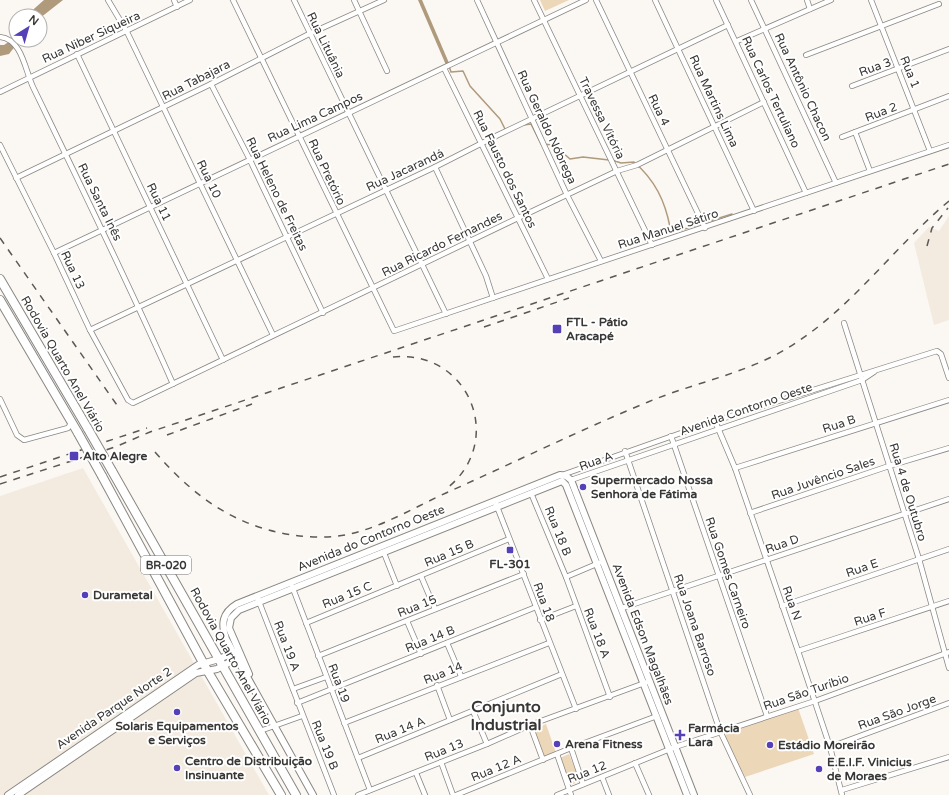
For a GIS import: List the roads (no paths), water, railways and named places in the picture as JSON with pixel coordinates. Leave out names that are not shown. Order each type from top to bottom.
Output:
[{"type":"highway","name":"Rodovia Quarto Anel Viário","points":[[0,279],[88,429],[296,795]]},
{"type":"highway","name":"Rodovia Quarto Anel Viário","points":[[0,300],[72,422],[205,666],[281,795]]},
{"type":"street","name":"Rua 10","points":[[108,0],[127,32],[273,335]]},
{"type":"street","points":[[174,0],[177,7]]},
{"type":"street","name":"Rua Niber Siqueira","points":[[0,92],[77,54],[127,32],[190,0]]},
{"type":"street","name":"Rua Pretório","points":[[233,0],[393,331]]},
{"type":"street","name":"Rua Lituânia","points":[[294,0],[309,34],[446,314]]},
{"type":"street","points":[[354,0],[387,71]]},
{"type":"street","name":"Rua Tabajara","points":[[16,178],[163,108],[309,34],[384,0]]},
{"type":"street","name":"Rua Geraldo Nóbrega","points":[[477,0],[567,195],[601,261]]},
{"type":"street","name":"Travessa Vitória","points":[[534,0],[652,245]]},
{"type":"street","name":"Rua Lima Campos","points":[[54,253],[200,184],[249,158],[299,136],[586,0]]},
{"type":"street","name":"Rua 4","points":[[596,0],[705,228]]},
{"type":"street","name":"Rua Martins Lima","points":[[655,0],[679,48],[754,211]]},
{"type":"street","name":"Rua Carlos Tertuliano","points":[[716,0],[737,41],[806,193]]},
{"type":"street","name":"Rua Antônio Chacon","points":[[751,0],[836,183]]},
{"type":"street","points":[[807,0],[810,9]]},
{"type":"street","points":[[737,41],[831,0]]},
{"type":"street","name":"Rua 1","points":[[871,0],[930,151]]},
{"type":"street","points":[[806,56],[939,4]]},
{"type":"street","name":"Rua Jacarandá","points":[[90,330],[435,167],[728,25]]},
{"type":"street","name":"Rua Santa Inês","points":[[0,37],[15,43],[28,78],[102,230],[173,384]]},
{"type":"street","name":"Rua 3","points":[[852,86],[949,49]]},
{"type":"street","name":"Rua 11","points":[[77,54],[224,360]]},
{"type":"street","name":"Rua Fausto dos Santos","points":[[444,68],[548,279]]},
{"type":"street","name":"Rua Heleno de Freitas","points":[[211,84],[249,158],[323,313]]},
{"type":"street","name":"Rua 2","points":[[842,137],[949,96]]},
{"type":"street","name":"Rua Ricardo Fernandes","points":[[130,401],[133,403],[518,218],[617,172],[637,165],[764,102]]},
{"type":"street","points":[[855,132],[870,171]]},
{"type":"street","name":"Rua 13","points":[[0,145],[54,253],[90,330],[130,401]]},
{"type":"street","name":"Rua Manuel Sátiro","points":[[393,331],[601,261],[705,228],[949,145]]},
{"type":"street","points":[[435,167],[486,276],[493,298]]},
{"type":"street","name":"Rua 4 de Outubro","points":[[844,323],[919,559],[932,607],[947,653],[949,668]]},
{"type":"street","name":"Avenida Contorno Oeste","points":[[562,475],[625,451],[715,421],[860,374],[938,351],[941,354],[949,378]]},
{"type":"street","name":"Avenida Contorno Oeste","points":[[628,460],[862,380],[876,370]]},
{"type":"street","points":[[794,395],[796,402]]},
{"type":"street","points":[[0,399],[17,435],[22,439],[27,440],[68,428],[72,422]]},
{"type":"street","name":"Rua B","points":[[735,468],[949,400]]},
{"type":"street","name":"Rua N","points":[[715,421],[720,428],[735,468],[765,560],[798,651],[830,747],[842,793]]},
{"type":"street","name":"Rua Gomes Carneiro","points":[[671,436],[767,716]]},
{"type":"street","name":"Rua Juvêncio Sales","points":[[750,514],[889,466],[949,448]]},
{"type":"street","points":[[625,451],[628,460]]},
{"type":"street","points":[[608,458],[611,466]]},
{"type":"street","name":"Rua A","points":[[571,480],[628,460]]},
{"type":"street","name":"Rua Joana Barroso","points":[[628,460],[720,731],[750,795]]},
{"type":"street","points":[[597,462],[600,470]]},
{"type":"street","points":[[562,475],[571,480]]},
{"type":"street","name":"Avenida do Contorno Oeste","points":[[360,558],[384,553],[443,529],[495,503],[562,475]]},
{"type":"street","name":"Avenida Edson Magalhães","points":[[571,480],[622,608],[660,718],[694,795]]},
{"type":"street","name":"Avenida do Contorno Oeste","points":[[313,795],[274,727],[237,654],[229,628],[231,618],[239,610],[258,599],[349,563],[429,526],[495,503],[531,493],[561,481],[566,485]]},
{"type":"street","name":"Avenida Edson Magalhães","points":[[566,485],[596,564],[647,682]]},
{"type":"street","name":"Rua 18 B","points":[[531,493],[566,577]]},
{"type":"street","name":"Rua D","points":[[622,608],[949,499]]},
{"type":"street","name":"Rua 18","points":[[495,503],[576,710]]},
{"type":"street","points":[[440,522],[443,529]]},
{"type":"street","points":[[429,526],[432,533]]},
{"type":"street","name":"Rua 15 B","points":[[397,586],[510,539]]},
{"type":"street","name":"Rua E","points":[[782,606],[949,549]]},
{"type":"street","points":[[384,553],[397,586]]},
{"type":"street","points":[[566,577],[603,562]]},
{"type":"street","name":"Rua 15","points":[[318,656],[524,574]]},
{"type":"street","points":[[421,576],[435,609]]},
{"type":"street","name":"Rua 18 A","points":[[566,577],[610,697]]},
{"type":"street","name":"Rua 19","points":[[292,586],[370,790]]},
{"type":"street","name":"Rua 15 C","points":[[306,623],[397,586]]},
{"type":"street","name":"Rua 19 A","points":[[258,599],[298,702]]},
{"type":"street","name":"Rua F","points":[[798,651],[949,601]]},
{"type":"street","points":[[540,620],[576,606]]},
{"type":"street","name":"Rua 14 B","points":[[298,702],[536,607]]},
{"type":"street","points":[[407,621],[421,654]]},
{"type":"street","points":[[447,643],[461,676]]},
{"type":"street","name":"Rua 14","points":[[344,723],[461,676],[549,643]]},
{"type":"street","name":"Rua São Turíbio","points":[[672,748],[815,701],[947,653]]},
{"type":"street","name":"Avenida Parque Norte 2","points":[[10,794],[102,733],[198,665],[205,666],[221,663],[237,654]]},
{"type":"street","name":"Rua 14 A","points":[[358,758],[562,674]]},
{"type":"street","points":[[292,689],[326,677]]},
{"type":"street","name":"Rua 13","points":[[358,795],[488,744],[530,725],[576,710],[647,682]]},
{"type":"street","points":[[437,686],[450,720]]},
{"type":"street","name":"Rua 19 B","points":[[298,702],[302,716],[334,795]]},
{"type":"street","name":"Rua São Jorge","points":[[830,747],[949,703]]},
{"type":"street","points":[[473,711],[488,744]]},
{"type":"street","points":[[260,731],[302,716]]},
{"type":"street","name":"Rua 12 A","points":[[455,795],[571,748],[660,718]]},
{"type":"street","points":[[530,725],[543,760]]},
{"type":"street","name":"Avenida Parque Norte 2","points":[[18,795],[102,733]]},
{"type":"street","points":[[571,748],[583,784]]},
{"type":"street","name":"Avenida Edson Magalhães","points":[[672,748],[687,795]]},
{"type":"street","name":"Rua 12","points":[[557,795],[570,793],[583,784],[672,748]]},
{"type":"street","points":[[557,754],[570,793]]},
{"type":"street","points":[[842,793],[949,757]]},
{"type":"street","points":[[441,762],[455,795]]},
{"type":"street","points":[[635,763],[648,795]]},
{"type":"street","points":[[416,773],[425,795]]},
{"type":"street","points":[[602,777],[609,795]]},
{"type":"waterway","points":[[449,66],[451,72],[463,71],[470,86],[500,119],[506,131]]},
{"type":"waterway","points":[[523,125],[531,124],[541,144],[554,145],[570,159],[583,157],[609,160]]},
{"type":"waterway","points":[[612,160],[621,163],[634,162],[648,176],[662,200],[670,227],[678,231],[732,214]]},
{"type":"railway","points":[[0,484],[115,447],[150,432],[949,164]]},
{"type":"railway","points":[[155,452],[189,487],[207,501],[247,523],[292,535],[317,537],[351,534],[367,529],[399,516],[572,435],[648,402],[762,362],[780,353],[818,327],[838,310],[911,236],[949,201]]},
{"type":"railway","points":[[927,246],[932,228],[948,208]]},
{"type":"railway","points":[[0,238],[119,408]]},
{"type":"railway","points":[[484,327],[569,298]]},
{"type":"railway","points":[[393,357],[420,358],[442,368],[459,383],[471,402],[476,424],[474,447],[464,470],[446,489]]},
{"type":"railway","points":[[167,435],[252,404]]},
{"type":"railway","points":[[0,477],[147,428]]},
{"type":"place","name":"FTL - Pátio Aracapé","points":[[557,329]]},
{"type":"place","name":"Alto Alegre","points":[[74,456]]},
{"type":"place","name":"Supermercado Nossa Senhora de Fátima","points":[[583,487]]},
{"type":"place","name":"FL-301","points":[[510,550]]},
{"type":"place","name":"Durametal","points":[[85,595]]},
{"type":"place","name":"Solaris Equipamentos e Serviços","points":[[177,712]]},
{"type":"place","name":"Farmácia Lara","points":[[680,735]]},
{"type":"place","name":"Arena Fitness","points":[[557,744]]},
{"type":"place","name":"Estádio Moreirão","points":[[770,745]]},
{"type":"place","name":"Centro de Distribuição Insinuante","points":[[177,768]]},
{"type":"place","name":"E.E.I.F. Vinicius de Moraes","points":[[819,769]]},
{"type":"district","name":"Conjunto Industrial","points":[[506,716]]}]
